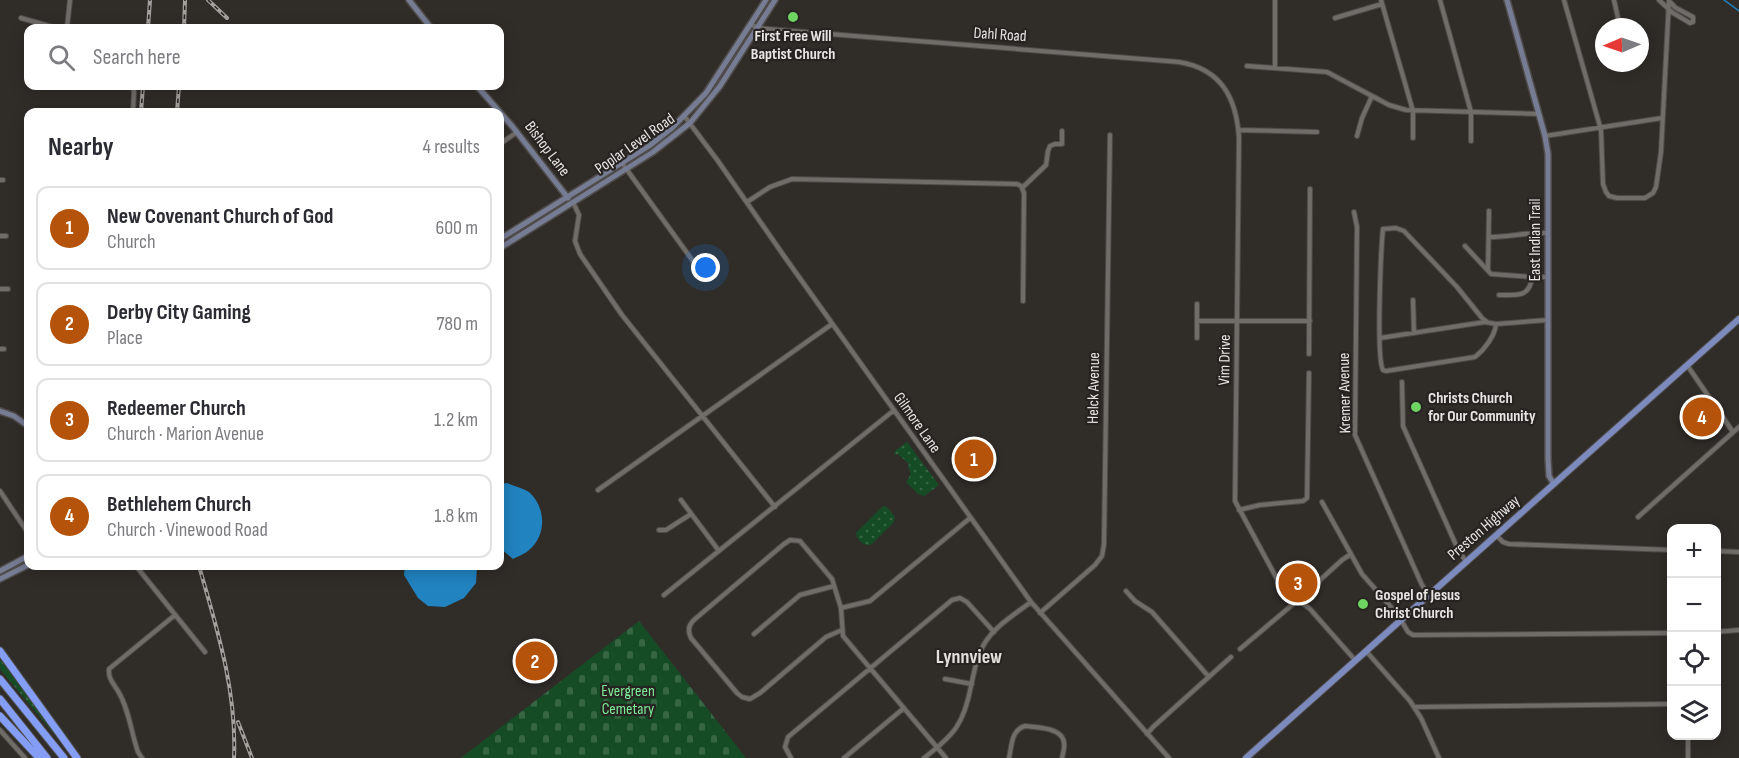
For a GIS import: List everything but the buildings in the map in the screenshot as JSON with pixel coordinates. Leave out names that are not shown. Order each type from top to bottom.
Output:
[{"type":"highway","points":[[0,651],[77,758]]},
{"type":"highway","points":[[0,679],[64,758]]},
{"type":"highway","points":[[0,699],[47,758]]},
{"type":"highway","points":[[0,716],[39,758]]},
{"type":"main road","points":[[409,0],[428,24]]},
{"type":"main road","name":"Poplar Level Road","points":[[504,236],[660,138],[685,117],[706,93],[766,0]]},
{"type":"main road","name":"Poplar Level Road","points":[[504,245],[662,146],[690,123],[720,86],[775,0]]},
{"type":"main road","name":"East Indian Trail","points":[[1507,0],[1545,136],[1549,166],[1548,468],[1549,476],[1554,484]]},
{"type":"main road","name":"Bishop Lane","points":[[480,90],[496,108]]},
{"type":"main road","name":"Bishop Lane","points":[[504,117],[572,202]]},
{"type":"main road","name":"Preston Highway","points":[[1246,758],[1739,319]]},
{"type":"main road","points":[[0,411],[14,416],[24,423]]},
{"type":"main road","points":[[3,570],[24,558]]},
{"type":"main road","points":[[0,579],[24,567]]},
{"type":"street","points":[[67,24],[70,0]]},
{"type":"street","points":[[1275,0],[1275,67]]},
{"type":"street","points":[[1440,0],[1471,112],[1471,141]]},
{"type":"street","points":[[1564,0],[1600,127],[1604,187],[1607,194],[1612,197],[1645,198],[1655,190],[1659,162],[1668,1]]},
{"type":"street","points":[[1614,0],[1618,18]]},
{"type":"street","points":[[1659,0],[1685,20],[1693,22],[1693,17],[1668,1]]},
{"type":"street","points":[[1335,18],[1382,2],[1412,110],[1413,138]]},
{"type":"street","points":[[21,18],[42,24]]},
{"type":"street","name":"Dahl Road","points":[[751,24],[757,28],[1179,62],[1200,68],[1214,76],[1232,102]]},
{"type":"street","points":[[1247,66],[1328,72],[1397,108],[1539,114]]},
{"type":"street","points":[[133,108],[134,90]]},
{"type":"street","points":[[1357,136],[1372,96]]},
{"type":"street","name":"Vim Drive","points":[[1232,102],[1238,130],[1235,495],[1239,510],[1292,604]]},
{"type":"street","name":"Gilmore Lane","points":[[685,117],[1031,602],[1168,758]]},
{"type":"street","points":[[1545,136],[1662,118]]},
{"type":"street","points":[[1238,130],[1317,132]]},
{"type":"street","points":[[1022,188],[1046,165],[1050,146],[1062,144],[1062,131]]},
{"type":"street","points":[[504,141],[517,132]]},
{"type":"street","name":"Helck Avenue","points":[[1040,613],[1095,565],[1101,556],[1104,544],[1110,135]]},
{"type":"street","points":[[622,163],[698,268]]},
{"type":"street","points":[[747,202],[770,187],[798,179],[1017,184],[1024,193],[1023,301]]},
{"type":"street","points":[[1310,189],[1310,354]]},
{"type":"street","points":[[572,202],[579,215],[575,238],[578,251],[622,315],[775,507]]},
{"type":"street","points":[[1488,271],[1489,211]]},
{"type":"street","name":"Kremer Avenue","points":[[1354,212],[1357,227],[1355,435],[1422,585],[1429,595]]},
{"type":"street","points":[[1487,322],[1401,229],[1383,229],[1380,338],[1380,365],[1383,370],[1474,357],[1494,332],[1496,324]]},
{"type":"street","points":[[1489,237],[1511,237],[1531,232],[1548,233]]},
{"type":"street","points":[[0,236],[6,236]]},
{"type":"street","points":[[1465,246],[1488,271],[1495,274],[1548,277]]},
{"type":"street","points":[[1499,295],[1522,294],[1531,286],[1532,277]]},
{"type":"street","points":[[0,289],[8,289]]},
{"type":"street","points":[[1413,300],[1414,333]]},
{"type":"street","points":[[1197,304],[1197,338]]},
{"type":"street","points":[[1380,338],[1487,322],[1496,324],[1548,320]]},
{"type":"street","points":[[1198,321],[1310,321]]},
{"type":"street","points":[[598,490],[832,324]]},
{"type":"street","points":[[1687,365],[1733,432]]},
{"type":"street","points":[[1239,510],[1260,505],[1303,501],[1308,496],[1310,373]]},
{"type":"street","points":[[1402,382],[1402,420],[1405,433],[1466,562]]},
{"type":"street","points":[[664,595],[894,411]]},
{"type":"street","points":[[1638,517],[1739,427]]},
{"type":"street","points":[[0,491],[24,526]]},
{"type":"street","points":[[681,500],[719,552]]},
{"type":"street","points":[[1322,502],[1362,574],[1398,615],[1409,634],[1420,636],[1667,633]]},
{"type":"street","points":[[659,530],[666,530],[691,514]]},
{"type":"street","points":[[841,608],[870,601],[970,518]]},
{"type":"street","points":[[1496,535],[1509,544],[1667,550]]},
{"type":"street","points":[[842,630],[826,637],[754,697],[747,699],[733,688],[689,633],[690,624],[784,544],[795,540],[802,542],[827,572],[834,586],[841,608],[843,636],[946,758]]},
{"type":"street","points":[[1721,551],[1739,552]]},
{"type":"street","points":[[1240,649],[1351,554]]},
{"type":"street","points":[[139,570],[205,652]]},
{"type":"street","points":[[754,634],[800,595],[834,586]]},
{"type":"street","points":[[1126,591],[1137,603],[1152,612],[1209,677]]},
{"type":"street","points":[[791,758],[785,747],[788,737],[954,599],[967,602],[994,632]]},
{"type":"street","points":[[1298,600],[1310,609],[1355,660]]},
{"type":"street","points":[[924,758],[955,731],[962,720],[967,709],[979,655],[989,637],[1031,602]]},
{"type":"street","points":[[141,758],[125,706],[109,678],[109,669],[175,615]]},
{"type":"street","points":[[1721,632],[1739,630]]},
{"type":"street","points":[[1366,651],[1414,707],[1439,758]]},
{"type":"street","points":[[1147,734],[1231,657]]},
{"type":"street","points":[[945,679],[972,684]]},
{"type":"street","points":[[1414,707],[1667,704]]},
{"type":"street","points":[[844,758],[903,708]]},
{"type":"street","points":[[1009,758],[1015,732],[1021,727],[1028,726],[1060,734],[1065,744],[1062,758]]},
{"type":"street","points":[[0,730],[25,758]]},
{"type":"street","points":[[1688,740],[1689,758]]},
{"type":"green space","points":[[907,442],[939,485],[924,496],[918,494],[906,482],[910,475],[909,464],[898,454],[894,455],[896,450]]},
{"type":"green space","points":[[883,506],[887,507],[895,517],[894,522],[872,544],[864,544],[856,533]]},
{"type":"green space","name":"Evergreen Cemetary","points":[[639,621],[746,758],[461,758]]},
{"type":"green space","points":[[0,659],[64,745],[64,746],[0,669]]},
{"type":"water","points":[[504,483],[529,492],[539,505],[542,521],[535,544],[513,559],[504,551]]},
{"type":"water","points":[[405,570],[477,570],[476,583],[464,598],[445,607],[428,606],[418,598],[404,575]]},
{"type":"waterway","points":[[1724,0],[1739,11]]},
{"type":"railway","points":[[148,24],[150,0]]},
{"type":"railway","points":[[184,24],[185,0]]},
{"type":"railway","points":[[208,0],[227,18]]},
{"type":"railway","points":[[141,108],[143,90]]},
{"type":"railway","points":[[177,108],[179,90]]},
{"type":"railway","points":[[200,570],[219,637],[229,684],[234,758]]},
{"type":"railway","points":[[238,722],[252,758]]},
{"type":"place","name":"First Free Will Baptist Church","points":[[793,17]]},
{"type":"place","name":"Christs Church for Our Community","points":[[1416,407]]},
{"type":"place","name":"Bethlehem Church","points":[[1702,417]]},
{"type":"place","name":"New Covenant Church of God","points":[[974,459]]},
{"type":"place","name":"Redeemer Church","points":[[1298,583]]},
{"type":"place","name":"Gospel of Jesus Christ Church","points":[[1363,604]]},
{"type":"place","name":"Derby City Gaming","points":[[535,661]]},
{"type":"district","name":"Lynnview","points":[[969,657]]}]
